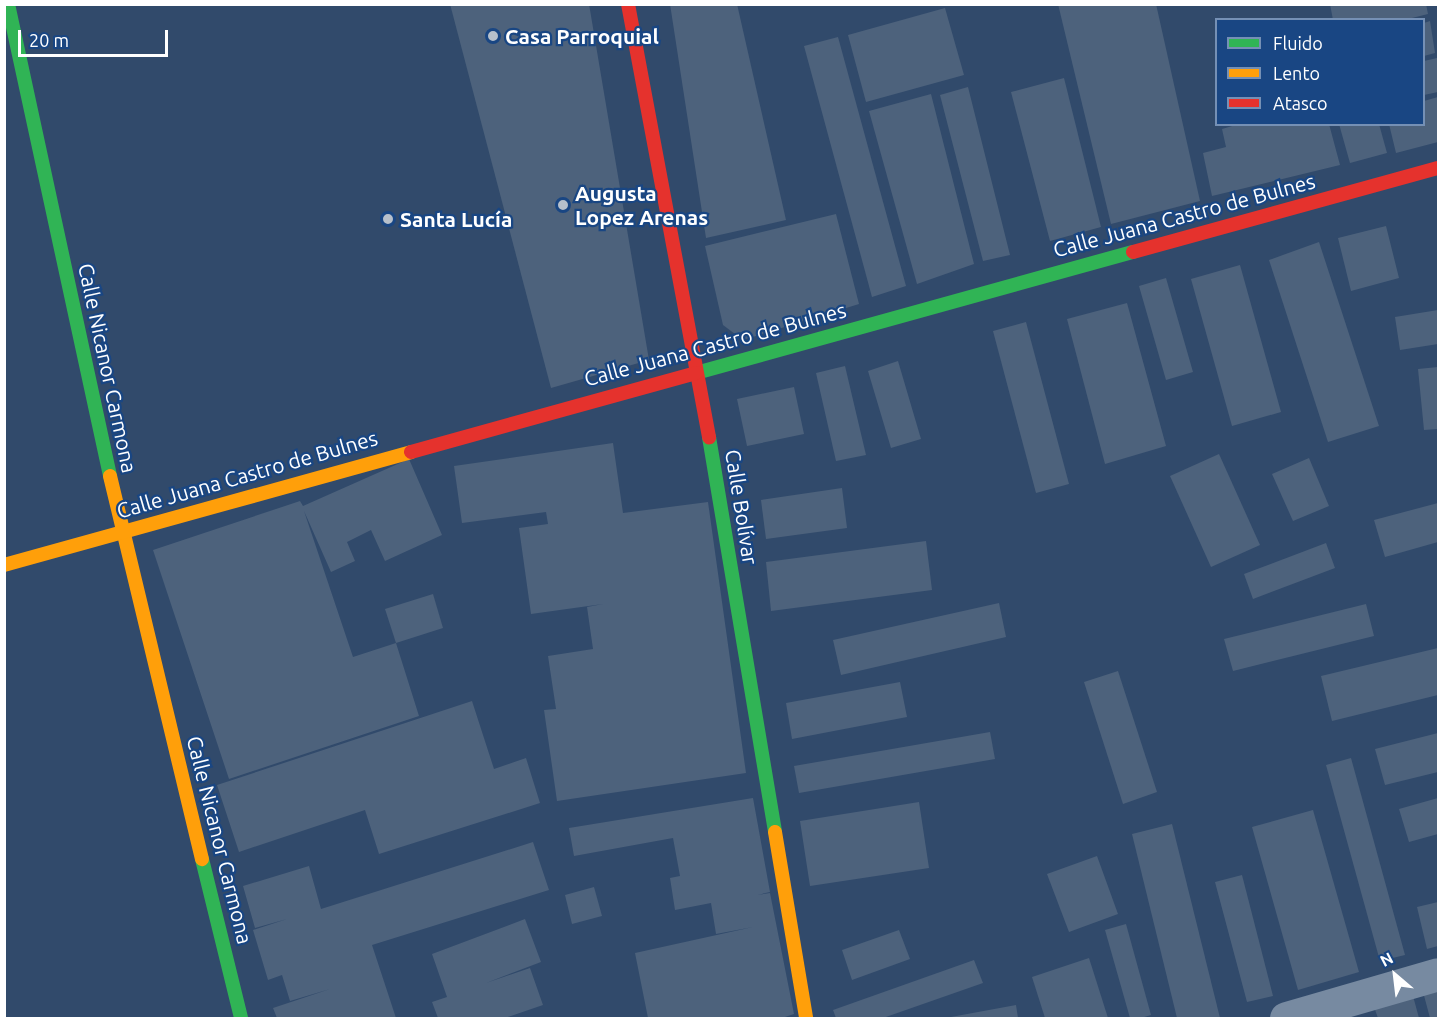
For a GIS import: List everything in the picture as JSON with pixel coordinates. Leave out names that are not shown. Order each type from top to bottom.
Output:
[{"type":"street","name":"Calle Nicanor Carmona","points":[[8,4],[122,531],[242,1018]]},
{"type":"street","name":"Calle Bolívar","points":[[628,4],[698,370],[806,1018]]},
{"type":"street","name":"Calle Juana Castro de Bulnes","points":[[4,565],[698,370],[1438,168]]},
{"type":"street","points":[[1286,1018],[1438,974]]},
{"type":"building","name":"Augusta Lopez Arenas","points":[[450,4],[589,4],[649,360],[551,388]]},
{"type":"building","points":[[670,4],[737,4],[786,220],[706,238]]},
{"type":"building","points":[[1058,4],[1156,4],[1200,201],[1111,224]]},
{"type":"building","points":[[1330,4],[1426,4],[1428,14],[1412,18],[1333,18]]},
{"type":"building","points":[[945,8],[964,75],[866,102],[848,35]]},
{"type":"building","points":[[1430,21],[1435,53],[1425,56],[1425,23]]},
{"type":"building","points":[[838,37],[906,286],[872,297],[804,46]]},
{"type":"building","points":[[1437,58],[1438,92],[1425,95],[1425,61]]},
{"type":"building","points":[[1064,78],[1101,227],[1050,241],[1011,92]]},
{"type":"building","points":[[968,87],[1010,255],[983,261],[940,95]]},
{"type":"building","points":[[931,94],[974,264],[917,284],[869,111]]},
{"type":"building","points":[[1438,97],[1438,142],[1396,153],[1389,126],[1425,126],[1425,101]]},
{"type":"building","points":[[1232,126],[1330,126],[1340,165],[1212,196],[1203,153],[1226,147],[1222,129]]},
{"type":"building","points":[[1340,126],[1380,126],[1387,153],[1350,163]]},
{"type":"building","points":[[836,214],[859,304],[743,340],[723,325],[705,246]]},
{"type":"building","points":[[1386,226],[1399,278],[1351,291],[1338,238]]},
{"type":"building","points":[[1319,242],[1379,426],[1328,442],[1269,260]]},
{"type":"building","points":[[1240,265],[1281,412],[1232,426],[1191,279]]},
{"type":"building","points":[[1166,278],[1193,372],[1166,380],[1139,286]]},
{"type":"building","points":[[1127,303],[1166,446],[1105,464],[1067,319]]},
{"type":"building","points":[[1438,310],[1438,344],[1400,350],[1395,317]]},
{"type":"building","points":[[1026,322],[1069,484],[1036,493],[993,331]]},
{"type":"building","points":[[898,361],[921,439],[891,448],[868,371]]},
{"type":"building","points":[[845,366],[866,455],[836,461],[816,373]]},
{"type":"building","points":[[1438,367],[1438,429],[1424,430],[1418,369]]},
{"type":"building","points":[[794,387],[804,434],[747,446],[737,399]]},
{"type":"building","points":[[613,443],[623,513],[708,502],[746,773],[557,801],[544,710],[556,709],[548,656],[593,649],[587,607],[603,604],[531,614],[519,528],[548,524],[546,512],[462,523],[454,466]]},
{"type":"building","points":[[1219,454],[1260,545],[1211,567],[1170,476]]},
{"type":"building","points":[[1309,458],[1329,506],[1293,521],[1272,474]]},
{"type":"building","points":[[409,459],[442,535],[385,561],[371,530],[347,542],[355,561],[331,572],[304,511],[353,657],[396,643],[419,716],[229,779],[153,550],[300,501],[303,506]]},
{"type":"building","points":[[842,488],[847,528],[766,539],[761,500]]},
{"type":"building","points":[[1438,503],[1438,542],[1385,557],[1374,520]]},
{"type":"building","points":[[926,541],[932,590],[771,611],[766,562]]},
{"type":"building","points":[[1326,543],[1335,568],[1253,599],[1244,574]]},
{"type":"building","points":[[433,594],[443,628],[396,643],[385,609]]},
{"type":"building","points":[[999,603],[1006,637],[841,675],[833,640]]},
{"type":"building","points":[[1366,604],[1374,636],[1233,671],[1224,639]]},
{"type":"building","points":[[1438,648],[1438,695],[1332,721],[1321,676]]},
{"type":"building","points":[[1118,671],[1157,792],[1123,804],[1084,682]]},
{"type":"building","points":[[900,682],[907,717],[792,739],[786,703]]},
{"type":"building","points":[[472,701],[494,769],[526,758],[540,803],[379,854],[365,810],[239,852],[217,785]]},
{"type":"building","points":[[990,732],[995,759],[799,793],[794,766]]},
{"type":"building","points":[[1438,733],[1438,772],[1385,785],[1375,749]]},
{"type":"building","points":[[1351,758],[1405,955],[1380,961],[1326,765]]},
{"type":"building","points":[[753,798],[770,892],[757,895],[770,893],[794,1014],[782,1018],[648,1018],[635,953],[753,927],[716,934],[711,903],[675,910],[670,878],[680,876],[673,838],[574,856],[569,828]]},
{"type":"building","points":[[1438,798],[1438,834],[1409,842],[1399,809]]},
{"type":"building","points":[[919,802],[929,868],[810,886],[800,821]]},
{"type":"building","points":[[1313,810],[1359,972],[1298,990],[1252,827]]},
{"type":"building","points":[[1172,824],[1220,1018],[1177,1018],[1132,834]]},
{"type":"building","points":[[533,842],[549,890],[372,945],[396,1018],[277,1018],[273,1008],[330,989],[290,1001],[282,975],[268,980],[253,930],[287,919],[255,928],[243,886],[309,866],[321,909]]},
{"type":"building","points":[[1097,856],[1118,914],[1069,932],[1047,874]]},
{"type":"building","points":[[1242,875],[1273,996],[1247,1002],[1215,882]]},
{"type":"building","points":[[594,887],[602,916],[572,924],[565,895]]},
{"type":"building","points":[[1438,902],[1438,946],[1427,949],[1417,907]]},
{"type":"building","points":[[525,919],[541,962],[486,983],[530,968],[543,1005],[505,1018],[438,1018],[432,1002],[447,997],[432,954]]},
{"type":"building","points":[[1126,924],[1151,1015],[1141,1018],[1130,1018],[1105,930]]},
{"type":"building","points":[[899,930],[910,959],[852,980],[842,950]]},
{"type":"building","points":[[1089,958],[1108,1018],[1045,1018],[1032,977]]},
{"type":"building","points":[[974,960],[983,983],[883,1018],[836,1018],[833,1010]]},
{"type":"building","points":[[1438,983],[1438,1018],[1430,1018],[1422,988]]},
{"type":"building","points":[[1413,996],[1419,1018],[1378,1018],[1374,1007]]},
{"type":"building","points":[[1016,1005],[1018,1018],[951,1018],[951,1017]]},
{"type":"traffic: fast","points":[[8,4],[110,476]]},
{"type":"traffic: fast","points":[[696,373],[1133,252]]},
{"type":"traffic: fast","points":[[709,437],[775,832]]},
{"type":"traffic: fast","points":[[202,859],[241,1018]]},
{"type":"traffic: slow","points":[[4,565],[411,452]]},
{"type":"traffic: slow","points":[[110,476],[202,859]]},
{"type":"traffic: slow","points":[[775,832],[806,1018]]},
{"type":"traffic: jam","points":[[628,4],[709,437]]},
{"type":"traffic: jam","points":[[1133,252],[1438,168]]},
{"type":"traffic: jam","points":[[411,452],[696,373]]},
{"type":"place","name":"Casa Parroquial","points":[[493,36]]},
{"type":"place","name":"Augusta Lopez Arenas","points":[[563,205]]},
{"type":"place","name":"Santa Lucía","points":[[388,219]]}]
